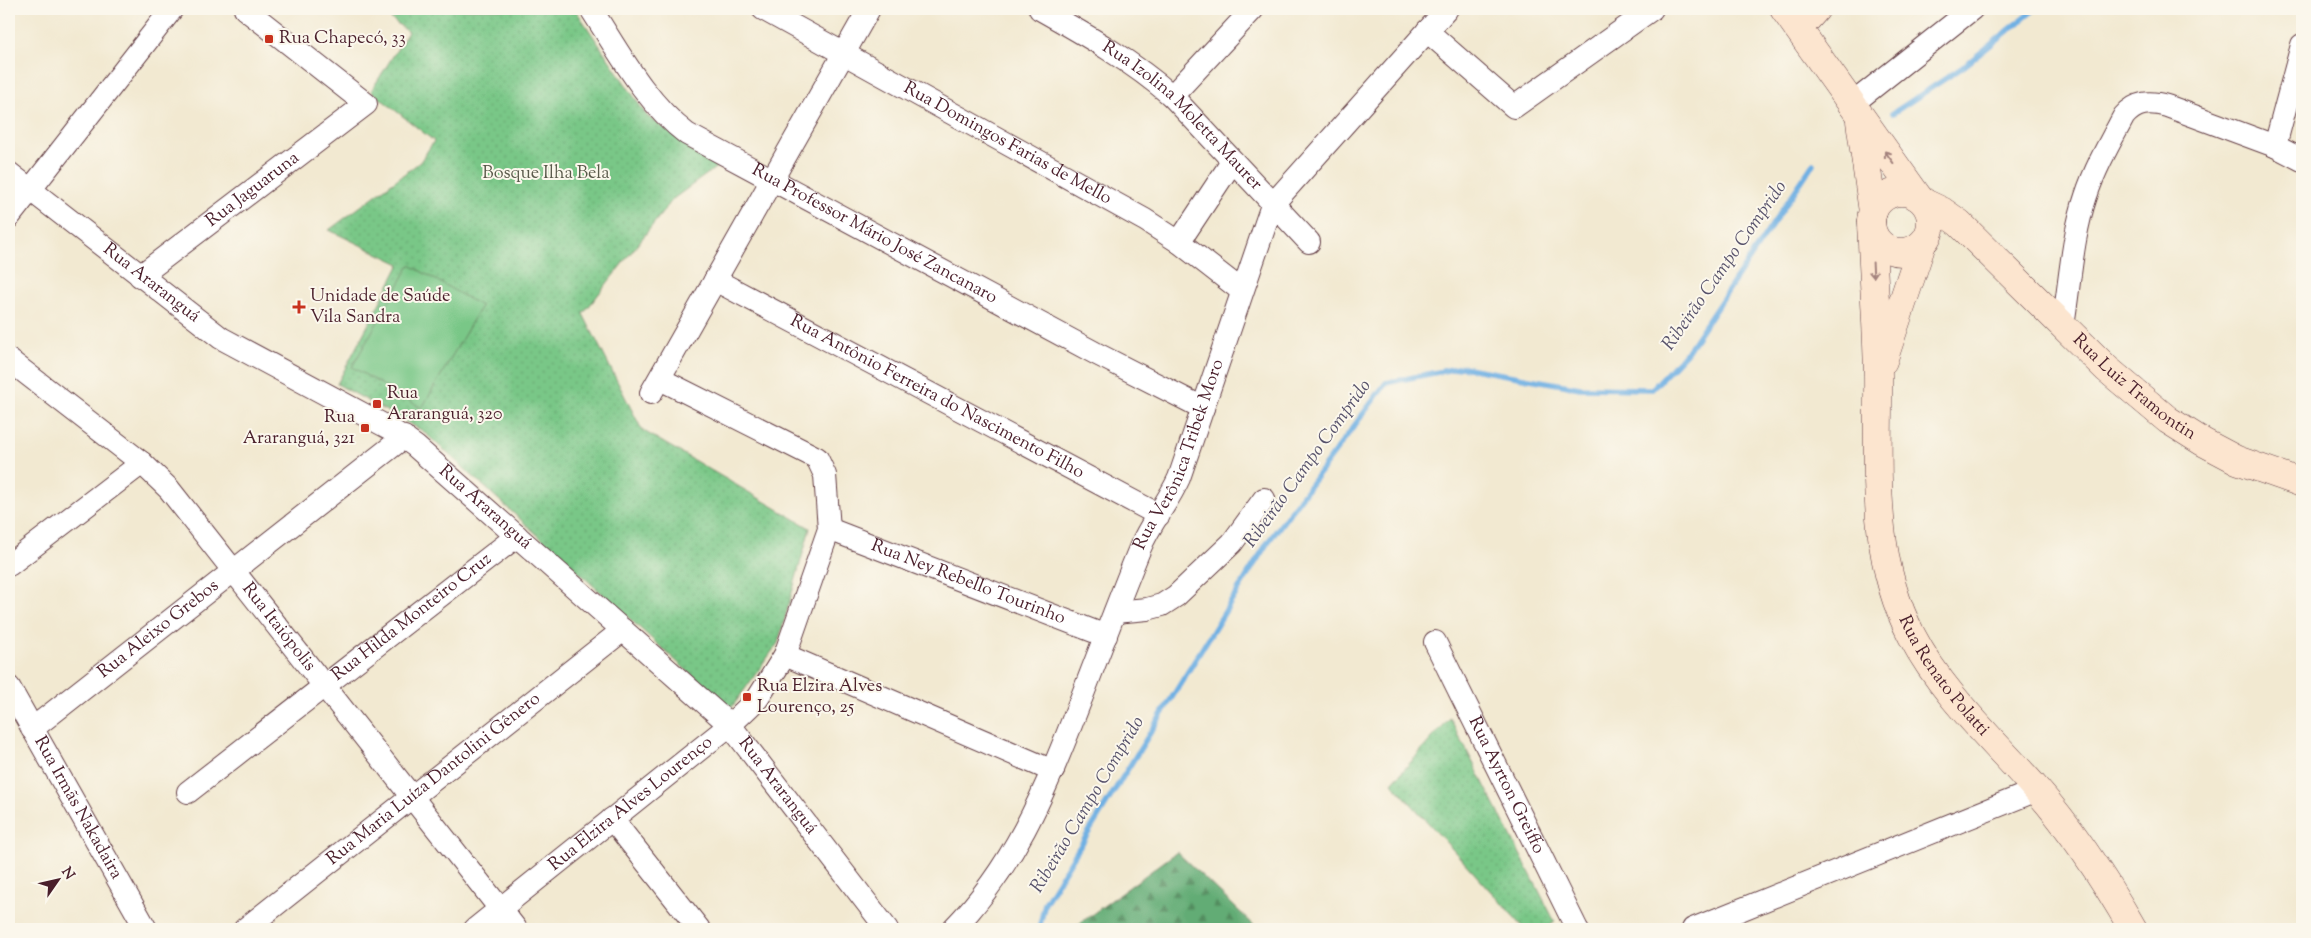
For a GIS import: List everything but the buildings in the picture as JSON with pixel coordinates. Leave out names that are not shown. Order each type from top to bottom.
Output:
[{"type":"main road","name":"Rua Luiz Tramontin","points":[[1800,15],[1856,110],[1921,200],[1959,223],[2107,369],[2168,420],[2237,460],[2302,483]]},
{"type":"main road","name":"Rua Luiz Tramontin","points":[[1856,110],[1872,216]]},
{"type":"main road","points":[[1921,200],[1900,191],[1892,193],[1877,204],[1872,216],[1872,231],[1877,240],[1894,251],[1904,252],[1914,249],[1925,240]]},
{"type":"main road","name":"Rua Renato Polatti","points":[[1878,375],[1931,219],[1921,200]]},
{"type":"main road","name":"Rua Renato Polatti","points":[[1872,216],[1878,375],[1877,480],[1879,510],[1886,561],[1899,607],[1911,635],[1943,685],[2037,790],[2078,842],[2131,929]]},
{"type":"main road","name":"Rua Luiz Tramontin","points":[[1925,240],[1968,244],[1992,254]]},
{"type":"street","points":[[9,216],[172,9]]},
{"type":"street","name":"Rua Jaguaruna","points":[[140,276],[366,104],[245,9]]},
{"type":"street","name":"Rua Professor Mário José Zancanaro","points":[[591,9],[651,98],[672,123],[702,143],[1088,349],[1203,408]]},
{"type":"street","name":"Rua Domingos Farias de Mello","points":[[764,9],[1145,220],[1179,242],[1242,291]]},
{"type":"street","points":[[829,529],[825,475],[817,458],[655,386],[869,9]]},
{"type":"street","name":"Rua Izolina Moletta Maurer","points":[[1040,9],[1126,59],[1172,96],[1272,205],[1309,242]]},
{"type":"street","points":[[1172,96],[1253,9]]},
{"type":"street","name":"Rua Verônica Tribek Moro","points":[[953,929],[978,902],[1014,852],[1042,799],[1141,546],[1179,478],[1272,205],[1447,9]]},
{"type":"street","points":[[1427,31],[1514,107],[1652,9]]},
{"type":"street","points":[[1856,110],[1972,9]]},
{"type":"street","points":[[2275,146],[2302,45]]},
{"type":"street","points":[[2063,325],[2080,220],[2086,198],[2103,157],[2124,116],[2130,109],[2140,103],[2160,104],[2275,146],[2302,160]]},
{"type":"street","points":[[1179,242],[1232,162]]},
{"type":"street","name":"Rua Araranguá","points":[[9,173],[211,331],[235,347],[404,437],[730,724],[887,929]]},
{"type":"street","name":"Rua Antônio Ferreira do Nascimento Filho","points":[[715,280],[1159,515]]},
{"type":"street","name":"Rua Itaiópolis","points":[[9,360],[142,463],[169,490],[516,929]]},
{"type":"street","name":"Rua Aleixo Grebos","points":[[32,729],[404,437]]},
{"type":"street","points":[[9,565],[142,463]]},
{"type":"street","points":[[1115,612],[1147,609],[1162,605],[1176,596],[1232,543],[1264,499]]},
{"type":"street","name":"Rua Ney Rebello Tourinho","points":[[829,529],[1106,636]]},
{"type":"street","name":"Rua Elzira Alves Lourenço","points":[[475,929],[730,724],[758,698],[785,655],[829,529]]},
{"type":"street","name":"Rua Hilda Monteiro Cruz","points":[[188,792],[517,536]]},
{"type":"street","name":"Rua Maria Luíza Dantolini Gênero","points":[[245,929],[623,630]]},
{"type":"street","name":"Rua Ayrton Greiffo","points":[[1434,642],[1577,929]]},
{"type":"street","points":[[785,655],[1053,771]]},
{"type":"street","name":"Rua Irmãs Nakadaira","points":[[9,687],[146,929]]},
{"type":"street","points":[[1692,929],[2037,790]]},
{"type":"street","points":[[612,819],[699,929]]},
{"type":"green space","name":"Bosque Ilha Bela","points":[[379,9],[575,9],[647,116],[718,166],[673,199],[583,314],[642,430],[810,528],[778,643],[730,710],[423,431],[337,384],[400,264],[329,230],[420,162],[434,141],[371,91],[408,32]]},
{"type":"green space","points":[[410,265],[481,306],[422,408],[352,367]]},
{"type":"green space","points":[[1450,718],[1555,922],[1544,929],[1525,929],[1392,783]]},
{"type":"green space","points":[[1177,852],[1258,929],[1072,929]]},
{"type":"waterway","name":"Ribeirão Campo Comprido","points":[[1893,113],[1963,67],[2035,9]]},
{"type":"waterway","name":"Ribeirão Campo Comprido","points":[[1039,929],[1045,903],[1268,542],[1386,383],[1462,367],[1580,388],[1652,389],[1687,352],[1813,164]]},
{"type":"place","name":"Rua Chapecó, 33","points":[[269,39]]},
{"type":"place","name":"Unidade de Saúde Vila Sandra","points":[[299,307]]},
{"type":"place","name":"Rua Araranguá, 320","points":[[377,404]]},
{"type":"place","name":"Rua Araranguá, 321","points":[[365,428]]},
{"type":"place","name":"Rua Elzira Alves Lourenço, 25","points":[[747,697]]}]
